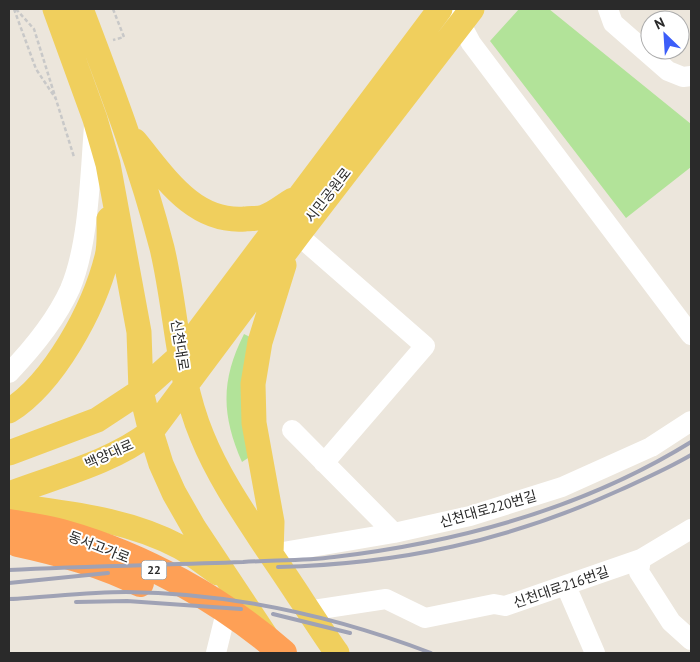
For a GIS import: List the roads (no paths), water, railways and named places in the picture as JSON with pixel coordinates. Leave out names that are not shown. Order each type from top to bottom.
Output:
[{"type":"highway","name":"동서고가로","points":[[9,523],[65,534],[149,567],[217,605],[262,636],[282,653]]},
{"type":"highway","name":"동서고가로","points":[[9,541],[44,548],[136,581],[211,623],[254,653]]},
{"type":"main road","points":[[55,9],[95,119],[108,164],[139,332],[141,391],[151,432],[174,493],[228,580],[278,653]]},
{"type":"main road","name":"신천대로","points":[[82,9],[129,135],[162,248],[174,308],[179,357],[195,418],[218,472],[249,523],[337,653]]},
{"type":"main road","name":"시민공원로","points":[[179,357],[304,193],[440,9]]},
{"type":"main road","name":"시민공원로","points":[[186,382],[462,13]]},
{"type":"main road","points":[[129,135],[175,190],[195,206],[217,217],[235,219],[264,217],[304,193]]},
{"type":"main road","points":[[9,410],[22,403],[50,375],[94,296],[107,256],[108,164]]},
{"type":"main road","points":[[271,554],[272,522],[254,423],[253,384],[260,342],[295,238]]},
{"type":"main road","points":[[9,453],[97,420],[141,391],[179,357]]},
{"type":"main road","name":"백양대로","points":[[9,494],[113,454],[138,442],[151,432],[186,382]]},
{"type":"main road","points":[[9,505],[97,517],[137,530],[180,547],[228,580]]},
{"type":"street","points":[[608,9],[613,23],[668,71],[683,77],[691,76]]},
{"type":"street","points":[[462,13],[471,43],[691,335]]},
{"type":"street","points":[[9,372],[36,342],[70,289],[80,255],[95,119]]},
{"type":"street","points":[[295,238],[425,346],[324,462]]},
{"type":"street","name":"신천대로220번길","points":[[271,554],[394,533],[470,516],[562,487],[651,447],[691,421]]},
{"type":"street","points":[[292,430],[394,533]]},
{"type":"street","name":"신천대로216번길","points":[[307,611],[386,599],[426,618],[494,604],[506,606],[641,560],[691,530]]},
{"type":"street","points":[[641,560],[639,572],[671,622],[691,642],[682,653]]},
{"type":"street","points":[[216,653],[230,596],[228,580]]},
{"type":"street","points":[[566,586],[594,652]]},
{"type":"railway","points":[[9,570],[311,559],[381,551],[473,532],[564,504],[650,466],[691,442]]},
{"type":"railway","points":[[278,567],[323,565],[410,555],[495,536],[578,508],[647,478],[691,455]]},
{"type":"railway","points":[[9,583],[108,573]]},
{"type":"railway","points":[[9,599],[126,592],[204,597],[282,609],[320,618],[357,628],[431,653]]},
{"type":"railway","points":[[76,602],[127,601],[241,609]]},
{"type":"railway","points":[[273,614],[350,633]]}]
